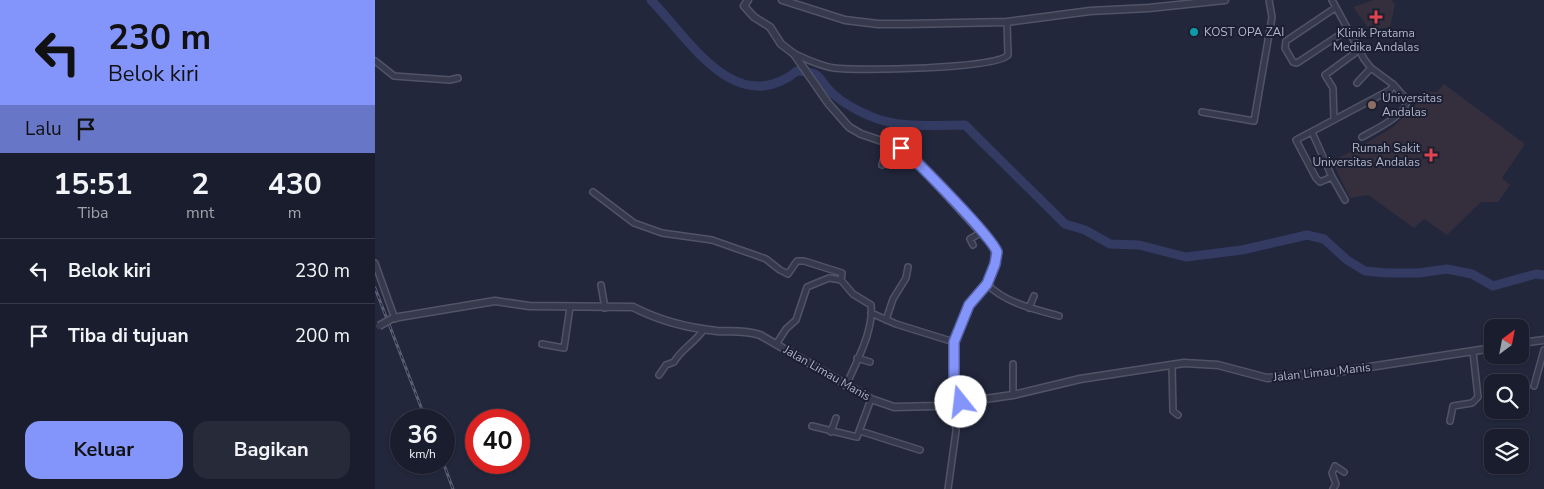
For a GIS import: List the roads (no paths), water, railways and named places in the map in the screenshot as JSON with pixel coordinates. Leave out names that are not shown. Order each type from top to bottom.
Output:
[{"type":"street","points":[[782,0],[845,20],[878,24],[1007,22],[1090,11],[1149,8],[1225,0]]},
{"type":"street","points":[[1202,112],[1251,122],[1256,118],[1261,71],[1271,17],[1269,0]]},
{"type":"street","points":[[1332,0],[1347,30],[1371,68],[1402,91],[1407,104],[1397,115],[1362,137]]},
{"type":"street","points":[[745,2],[754,17],[770,27],[781,44],[796,57],[828,103],[849,127],[861,134],[901,148],[923,167],[982,232],[997,252],[995,264],[985,287],[969,305],[954,342],[954,376],[958,403],[948,489]]},
{"type":"street","points":[[1335,8],[1286,41],[1285,48],[1293,62],[1297,62],[1347,30]]},
{"type":"street","points":[[796,57],[835,68],[924,68],[987,62],[1003,59],[1008,55],[1007,22]]},
{"type":"street","points":[[1334,120],[1333,88],[1325,75],[1359,50]]},
{"type":"street","points":[[375,61],[394,76],[450,80],[458,78]]},
{"type":"street","points":[[1357,83],[1371,68]]},
{"type":"street","points":[[1332,177],[1319,181],[1296,143],[1297,138],[1312,132],[1390,90],[1394,84]]},
{"type":"street","points":[[1312,132],[1332,177],[1345,200]]},
{"type":"street","points":[[881,165],[888,143]]},
{"type":"street","points":[[593,192],[634,223],[663,233],[711,240],[766,259],[779,270],[788,274],[797,262],[805,261],[842,273],[841,280]]},
{"type":"street","points":[[973,245],[970,240],[982,232]]},
{"type":"street","points":[[375,263],[394,318]]},
{"type":"street","points":[[886,320],[893,298],[906,278],[908,267]]},
{"type":"street","points":[[777,343],[786,329],[796,320],[807,287],[829,278],[841,280],[853,294],[871,305],[869,326],[847,386]]},
{"type":"street","points":[[601,285],[605,308]]},
{"type":"street","points":[[985,287],[1029,308],[1059,316]]},
{"type":"street","points":[[1029,308],[1033,296]]},
{"type":"street","name":"Jalan Limau Manis","points":[[377,328],[394,318],[486,302],[570,307],[633,307],[648,315],[704,329],[752,332],[777,343],[871,399],[901,408],[958,403],[1013,395],[1080,379],[1172,365],[1197,363],[1219,365],[1267,378],[1337,372],[1484,350]]},
{"type":"street","points":[[542,344],[564,348],[570,307]]},
{"type":"street","points":[[871,313],[886,320],[954,342]]},
{"type":"street","points":[[659,375],[666,365],[674,362],[680,352],[694,343],[704,329]]},
{"type":"street","points":[[1529,342],[1544,340]]},
{"type":"street","points":[[1534,386],[1544,350]]},
{"type":"street","points":[[1450,421],[1453,406],[1472,402],[1478,398],[1473,352]]},
{"type":"street","points":[[857,358],[870,362]]},
{"type":"street","points":[[1013,364],[1013,395]]},
{"type":"street","points":[[1172,365],[1173,412],[1178,415]]},
{"type":"street","points":[[812,426],[855,438],[860,431],[871,399]]},
{"type":"street","points":[[831,432],[836,418]]},
{"type":"street","points":[[860,431],[920,450]]},
{"type":"street","points":[[1333,489],[1336,484],[1333,473],[1335,466],[1344,472]]},
{"type":"waterway","points":[[651,0],[698,53],[715,68],[734,80],[754,86],[775,84],[797,71],[812,73],[819,77],[828,89],[845,103],[881,120],[904,125],[965,125],[1065,224],[1085,230],[1110,244],[1139,245],[1186,257],[1242,250],[1307,235],[1324,239],[1347,260],[1365,271],[1419,273],[1447,269],[1472,274],[1493,286],[1536,274],[1544,275]]},
{"type":"railway","points":[[375,288],[422,409]]},
{"type":"railway","points":[[447,474],[453,489]]},
{"type":"place","name":"Klinik Pratama Medika Andalas","points":[[1376,17]]},
{"type":"place","name":"KOST OPA ZAI","points":[[1194,32]]},
{"type":"place","name":"Universitas Andalas","points":[[1372,105]]},
{"type":"place","name":"Rumah Sakit Universitas Andalas","points":[[1431,155]]}]
